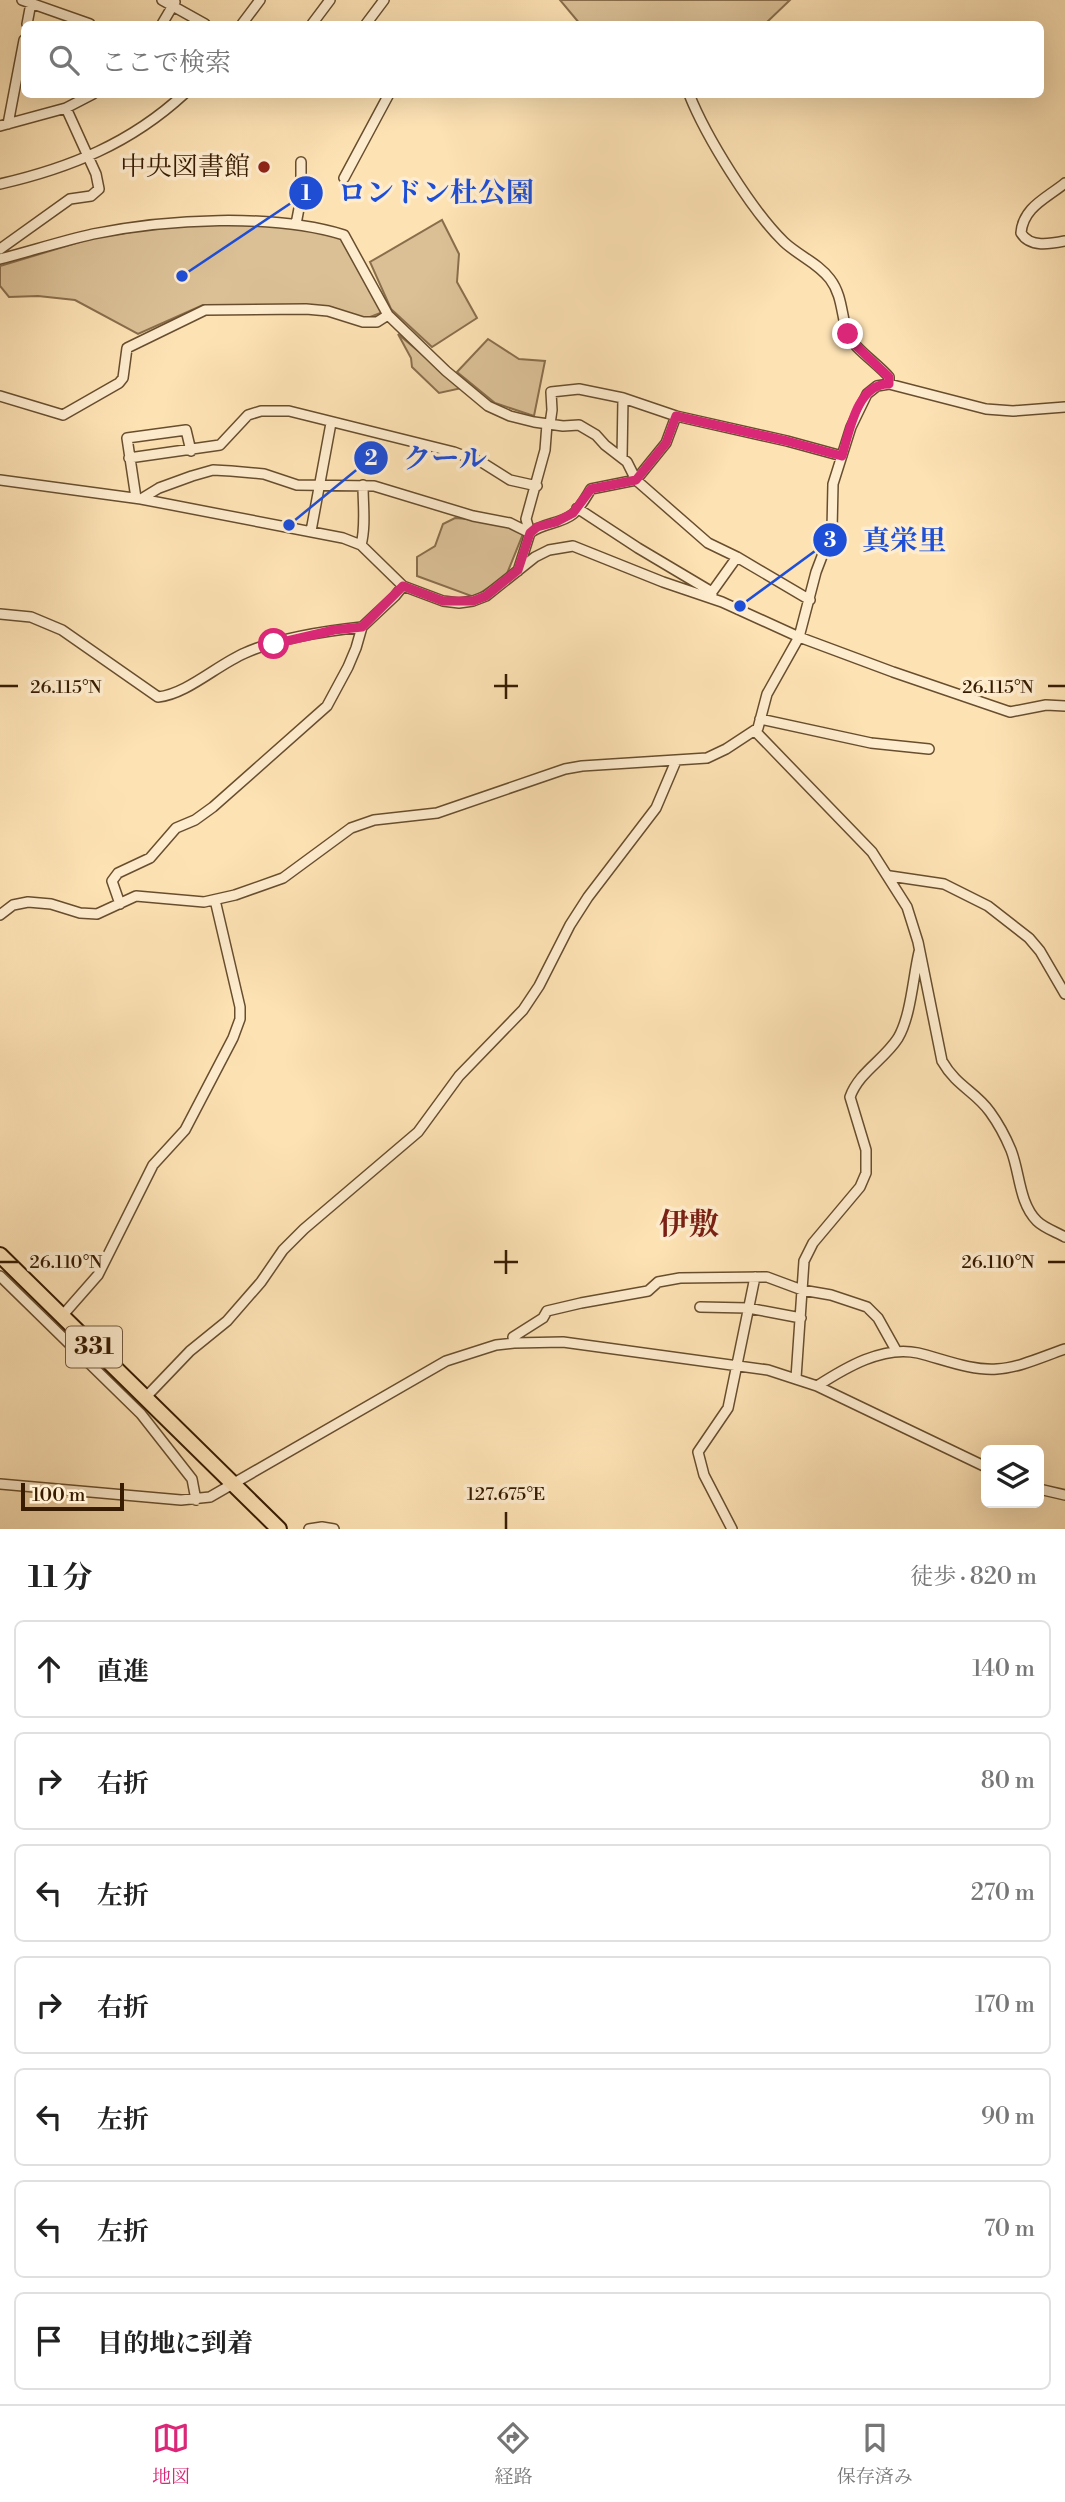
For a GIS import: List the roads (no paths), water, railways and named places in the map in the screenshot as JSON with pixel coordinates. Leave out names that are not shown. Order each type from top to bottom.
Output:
[{"type":"highway","name":"331","points":[[0,1255],[24,1289],[62,1316],[279,1529]]},
{"type":"street","points":[[162,0],[175,3],[201,21]]},
{"type":"street","points":[[244,21],[260,0]]},
{"type":"street","points":[[314,21],[330,0]]},
{"type":"street","points":[[368,21],[384,0]]},
{"type":"street","points":[[27,21],[27,2],[81,21]]},
{"type":"street","points":[[164,21],[175,3]]},
{"type":"street","points":[[4,125],[21,76]]},
{"type":"street","points":[[4,125],[65,108],[85,98]]},
{"type":"street","points":[[0,184],[59,169],[88,158],[145,127],[179,98]]},
{"type":"street","points":[[344,178],[387,98]]},
{"type":"street","points":[[691,98],[705,127],[763,218],[785,243],[830,278],[839,294],[852,342],[889,377],[889,384]]},
{"type":"street","points":[[0,249],[70,199],[91,197],[99,189],[65,108]]},
{"type":"street","points":[[296,224],[301,198],[301,162]]},
{"type":"street","points":[[1065,183],[1031,209],[1022,224],[1021,233],[1030,242],[1041,244],[1065,241]]},
{"type":"street","points":[[0,259],[93,234],[223,221],[296,224],[344,235],[388,315],[446,371],[488,406],[510,416],[548,424],[579,425],[596,435],[627,462],[636,480],[708,543],[737,556],[810,600]]},
{"type":"street","points":[[0,396],[63,415],[119,383],[123,378],[127,348],[205,310],[306,309],[328,311],[363,322],[377,322],[388,315]]},
{"type":"street","points":[[0,915],[13,905],[28,902],[51,904],[80,914],[97,914],[136,895],[182,901],[215,900],[283,878],[351,828],[374,820],[437,813],[565,769],[707,758],[755,731],[773,680],[799,636],[816,572],[832,530],[832,492],[851,427],[863,399],[877,386],[889,384],[986,410],[1065,407]]},
{"type":"street","points":[[530,533],[526,519],[545,450],[552,410],[551,392],[579,389],[622,398],[676,416],[842,456]]},
{"type":"street","points":[[622,398],[622,458]]},
{"type":"street","points":[[129,458],[220,445],[254,412],[289,411],[454,452],[483,463],[510,480],[537,485]]},
{"type":"street","points":[[518,570],[530,533],[537,527],[556,522],[573,513],[591,489],[636,480],[666,443],[676,416]]},
{"type":"street","points":[[311,531],[331,423]]},
{"type":"street","points":[[138,498],[127,438],[186,430],[191,450]]},
{"type":"street","points":[[138,498],[213,470],[264,474],[297,485],[363,485],[386,489],[473,516],[493,518],[530,533]]},
{"type":"street","points":[[0,481],[138,498],[343,538],[361,545],[403,586],[443,601],[473,601],[486,596],[518,570],[550,550],[573,546],[712,595],[799,636],[893,672],[1010,712],[1046,705],[1065,706]]},
{"type":"street","points":[[361,545],[364,528],[363,485]]},
{"type":"street","points":[[577,508],[712,595]]},
{"type":"street","points":[[712,595],[737,556]]},
{"type":"street","points":[[120,904],[112,881],[115,875],[150,858],[176,828],[195,820],[213,807],[327,706],[348,667],[362,627],[403,586]]},
{"type":"street","points":[[0,614],[31,617],[56,626],[158,697],[170,696],[248,651],[334,630],[362,627]]},
{"type":"street","points":[[760,719],[871,743],[929,749]]},
{"type":"street","points":[[755,731],[872,852],[890,876],[913,921],[943,1061],[950,1075],[979,1101],[996,1122],[1011,1150],[1030,1212],[1038,1222],[1065,1237]]},
{"type":"street","points":[[145,1398],[190,1351],[227,1321],[261,1282],[283,1250],[304,1228],[418,1132],[459,1076],[523,1010],[588,897],[656,808],[676,761]]},
{"type":"street","points":[[890,876],[944,884],[988,906],[1029,937],[1065,994]]},
{"type":"street","points":[[62,1316],[98,1275],[153,1165],[185,1130],[233,1038],[240,1018],[240,1007],[215,900]]},
{"type":"street","points":[[796,1378],[804,1261],[813,1243],[860,1187],[866,1173],[866,1150],[850,1097],[863,1075],[891,1047],[900,1032],[919,950]]},
{"type":"street","points":[[0,1276],[24,1289],[141,1414],[192,1479],[196,1500]]},
{"type":"street","points":[[732,1529],[704,1475],[698,1452],[728,1408],[755,1276]]},
{"type":"street","points":[[514,1343],[513,1336],[543,1318],[547,1311],[648,1291],[658,1282],[767,1276],[802,1290],[831,1295],[866,1307],[882,1325],[897,1352]]},
{"type":"street","points":[[701,1307],[748,1308],[801,1318]]},
{"type":"street","points":[[0,1484],[196,1500],[210,1497],[446,1361],[496,1345],[563,1342],[737,1365],[796,1378],[817,1385],[981,1465]]},
{"type":"street","points":[[817,1385],[842,1369],[897,1352],[1000,1369],[1065,1349]]},
{"type":"street","points":[[1044,1490],[1065,1495]]},
{"type":"street","points":[[309,1529],[334,1529]]},
{"type":"place","name":"中央図書館","points":[[264,167]]},
{"type":"place","name":"ロンドン杜公園","points":[[182,276]]},
{"type":"place","name":"クール","points":[[289,525]]},
{"type":"place","name":"真栄里","points":[[740,606]]},
{"type":"district","name":"伊敷","points":[[689,1225]]}]
